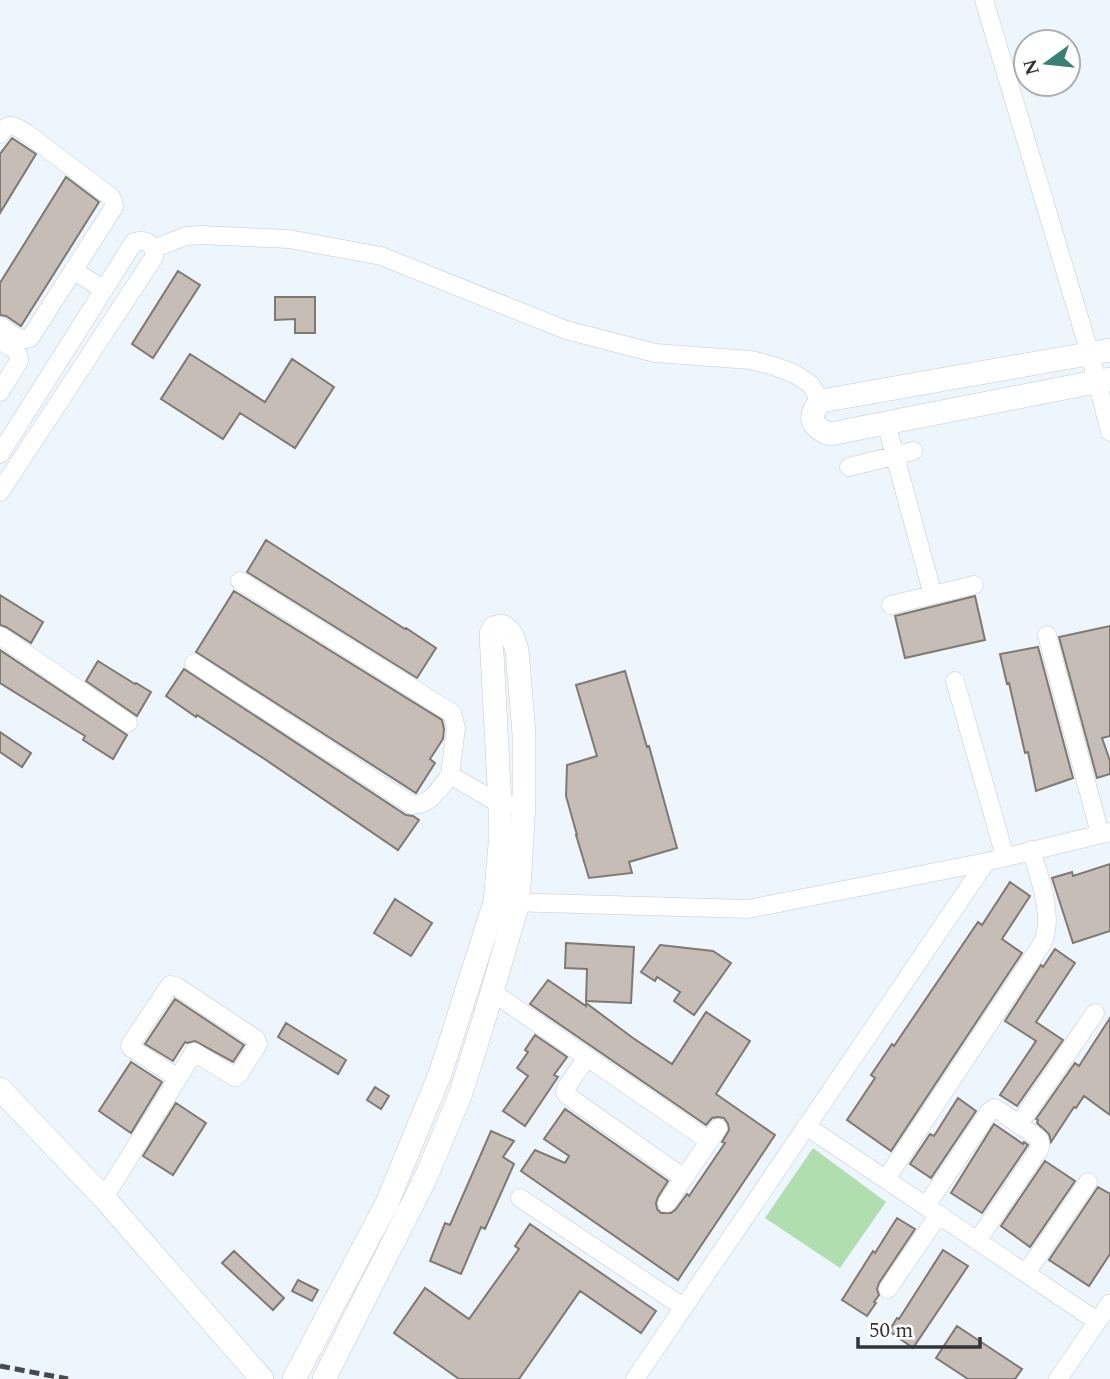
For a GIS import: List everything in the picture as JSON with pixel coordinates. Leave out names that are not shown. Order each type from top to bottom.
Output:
[{"type":"street","points":[[984,0],[1100,352],[1110,432]]},
{"type":"street","points":[[0,134],[8,126],[25,131],[111,197],[114,207],[28,340],[23,340],[0,326]]},
{"type":"street","points":[[153,249],[186,236],[201,235],[289,239],[381,256],[566,330],[655,353],[751,360],[774,366],[795,374],[810,384],[821,401]]},
{"type":"street","points":[[0,492],[154,257],[153,249],[146,242],[134,242],[40,391],[3,443]]},
{"type":"street","points":[[73,270],[104,290]]},
{"type":"street","points":[[0,341],[19,355],[19,361],[0,392]]},
{"type":"street","points":[[1100,352],[821,401],[812,414],[816,427],[830,433],[1103,380]]},
{"type":"street","points":[[12,373],[40,391]]},
{"type":"street","points":[[886,423],[904,454],[933,595]]},
{"type":"street","points":[[849,467],[904,454]]},
{"type":"street","points":[[194,663],[412,805],[422,805],[450,775],[456,728],[452,713],[240,580]]},
{"type":"street","points":[[891,605],[974,586]]},
{"type":"street","points":[[294,1379],[387,1203],[506,902],[500,844],[491,634],[496,627],[502,626],[512,636],[517,650],[524,734],[524,803],[492,992],[461,1093],[426,1177],[324,1379]]},
{"type":"street","points":[[506,902],[748,909],[986,862],[1105,833],[1047,635]]},
{"type":"street","points":[[0,636],[128,723]]},
{"type":"street","points":[[955,681],[1005,857]]},
{"type":"street","points":[[450,775],[500,804],[524,803]]},
{"type":"street","points":[[886,1179],[1043,942],[1047,932],[1047,916],[1031,850]]},
{"type":"street","points":[[635,1379],[986,862]]},
{"type":"street","points":[[104,1198],[178,1078],[194,1052],[237,1077],[258,1044],[256,1039],[176,986],[170,985],[130,1045],[178,1078]]},
{"type":"street","points":[[492,992],[587,1057],[714,1135],[667,1203]]},
{"type":"street","points":[[1019,1124],[1095,1013]]},
{"type":"street","points":[[587,1057],[566,1088],[566,1094],[684,1178]]},
{"type":"street","points":[[436,1083],[461,1093]]},
{"type":"street","points":[[0,1089],[104,1198],[262,1379]]},
{"type":"street","points":[[888,1289],[991,1110],[998,1109],[1037,1137],[1040,1148],[977,1241]]},
{"type":"street","points":[[806,1126],[1097,1321]]},
{"type":"street","points":[[1026,1273],[1088,1182]]},
{"type":"street","points":[[520,1198],[683,1307]]},
{"type":"street","points":[[1058,1379],[1110,1303]]},
{"type":"green space","points":[[813,1148],[886,1202],[840,1268],[765,1218]]},
{"type":"building","points":[[12,138],[36,154],[0,213],[0,154]]},
{"type":"building","points":[[66,177],[99,202],[21,326],[0,315],[0,283]]},
{"type":"building","points":[[178,271],[200,285],[153,358],[132,344]]},
{"type":"building","points":[[275,297],[315,297],[315,333],[295,333],[295,319],[275,320]]},
{"type":"building","points":[[190,354],[265,402],[292,359],[334,387],[295,448],[240,413],[223,439],[161,399]]},
{"type":"building","points":[[266,540],[436,648],[417,678],[247,572]]},
{"type":"building","points":[[234,591],[442,720],[443,739],[430,759],[435,763],[416,793],[196,652]]},
{"type":"building","points":[[0,595],[43,622],[31,643],[0,625]]},
{"type":"building","points":[[975,596],[985,640],[905,658],[895,616]]},
{"type":"building","points":[[1110,626],[1110,736],[1102,738],[1110,761],[1110,774],[1097,778],[1059,637]]},
{"type":"building","points":[[1038,647],[1073,778],[1036,791],[1028,752],[1025,753],[1000,654]]},
{"type":"building","points":[[0,650],[127,735],[113,759],[83,740],[85,736],[0,683]]},
{"type":"building","points":[[98,661],[151,692],[137,716],[86,681]]},
{"type":"building","points":[[184,669],[406,815],[419,820],[398,850],[166,696]]},
{"type":"building","points":[[625,671],[677,848],[629,862],[632,873],[589,878],[566,796],[567,765],[597,756],[576,685]]},
{"type":"building","points":[[0,732],[31,753],[22,767],[0,752]]},
{"type":"building","points":[[1110,864],[1110,931],[1073,943],[1052,878],[1072,872],[1073,876]]},
{"type":"building","points":[[1010,882],[1030,896],[1002,939],[1022,953],[891,1151],[847,1120],[875,1078],[871,1075],[892,1044],[894,1046],[978,922],[982,925]]},
{"type":"building","points":[[395,899],[432,923],[411,956],[374,933]]},
{"type":"building","points":[[566,943],[634,947],[631,1003],[586,1001],[587,969],[565,968]]},
{"type":"building","points":[[660,945],[713,951],[731,963],[694,1015],[674,1001],[680,992],[657,977],[655,981],[641,972]]},
{"type":"building","points":[[1055,949],[1075,963],[1036,1022],[1063,1040],[1017,1106],[1000,1095],[1036,1041],[1005,1021],[1041,965],[1043,967]]},
{"type":"building","points":[[548,980],[586,1006],[586,1003],[672,1064],[706,1012],[750,1041],[716,1094],[775,1135],[678,1280],[521,1171],[535,1150],[565,1163],[569,1156],[544,1139],[565,1109],[668,1181],[656,1203],[661,1213],[671,1213],[687,1194],[689,1196],[725,1143],[722,1142],[729,1130],[728,1124],[724,1118],[718,1117],[712,1118],[706,1125],[530,1004]]},
{"type":"building","points":[[175,999],[244,1045],[233,1062],[195,1041],[185,1042],[173,1061],[145,1044]]},
{"type":"building","points":[[1110,1018],[1110,1115],[1084,1096],[1051,1142],[1049,1134],[1036,1119],[1075,1063],[1079,1066]]},
{"type":"building","points":[[286,1023],[346,1060],[338,1074],[278,1037]]},
{"type":"building","points":[[535,1035],[567,1057],[554,1075],[558,1077],[525,1126],[503,1111],[528,1076],[517,1068]]},
{"type":"building","points":[[131,1062],[162,1082],[131,1133],[99,1111]]},
{"type":"building","points":[[375,1087],[389,1096],[381,1109],[367,1100]]},
{"type":"building","points":[[958,1098],[976,1111],[931,1178],[910,1164],[930,1134],[934,1136]]},
{"type":"building","points":[[176,1103],[206,1123],[173,1175],[143,1156]]},
{"type":"building","points":[[994,1124],[1028,1145],[982,1213],[951,1193]]},
{"type":"building","points":[[491,1131],[514,1141],[503,1157],[514,1164],[485,1229],[481,1227],[461,1274],[430,1261],[445,1223],[450,1225]]},
{"type":"building","points":[[1045,1161],[1075,1181],[1030,1247],[1001,1226]]},
{"type":"building","points":[[1098,1187],[1110,1194],[1110,1254],[1089,1286],[1049,1260]]},
{"type":"building","points":[[897,1218],[915,1229],[879,1283],[879,1295],[867,1316],[842,1300]]},
{"type":"building","points":[[530,1224],[656,1311],[641,1333],[580,1291],[519,1379],[459,1379],[394,1333],[425,1288],[469,1319],[519,1249],[515,1246]]},
{"type":"building","points":[[943,1250],[968,1266],[913,1348],[889,1331]]},
{"type":"building","points":[[234,1251],[284,1298],[273,1310],[222,1263]]},
{"type":"building","points":[[298,1280],[318,1290],[312,1301],[292,1291]]},
{"type":"building","points":[[957,1326],[1022,1369],[1015,1379],[968,1379],[936,1358]]},
{"type":"railway","points":[[0,1366],[68,1379]]}]
